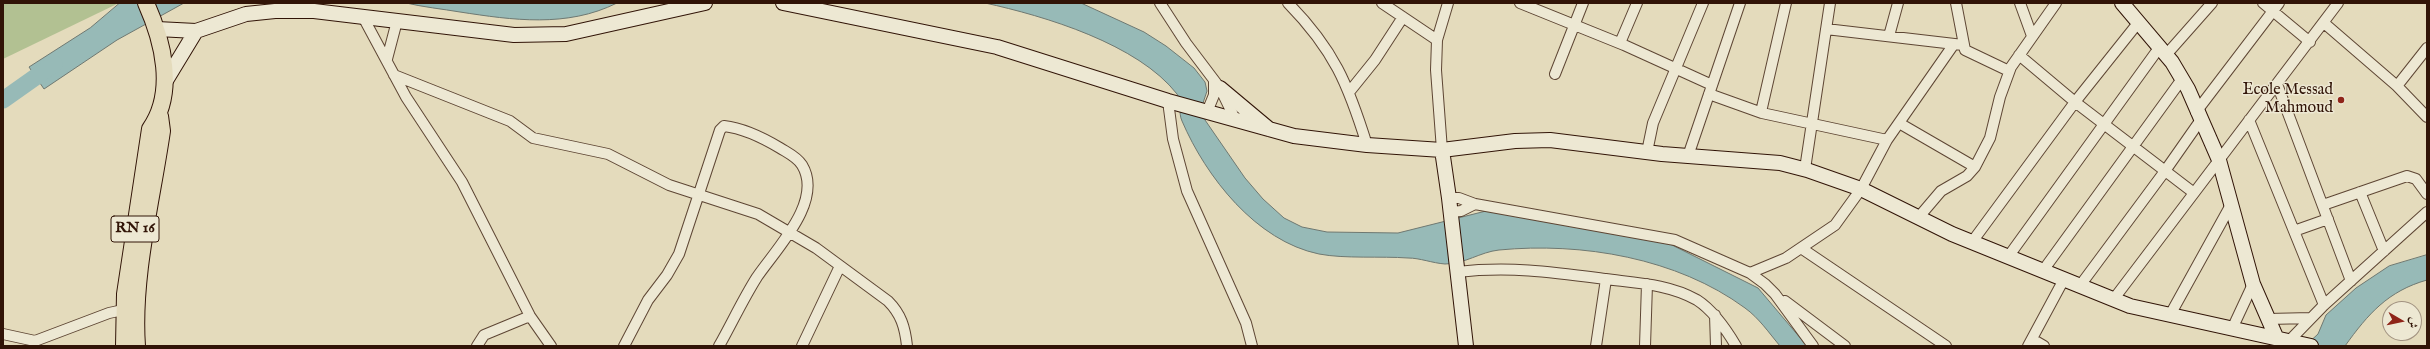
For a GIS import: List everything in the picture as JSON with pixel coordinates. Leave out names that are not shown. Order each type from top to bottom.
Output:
[{"type":"main road","name":"RN 16","points":[[124,346],[123,310],[131,294],[162,131],[160,116],[165,82],[156,26],[146,3]]},
{"type":"main road","points":[[156,26],[196,31],[246,14],[275,11],[314,11],[514,35],[566,34],[705,3]]},
{"type":"main road","points":[[783,3],[997,47],[1172,102],[1273,131],[1366,146],[1442,150],[1514,141],[1550,140],[1581,142],[1647,152],[1751,160],[1805,169],[1861,189],[1918,218],[1972,242],[2063,281],[2113,300],[2130,306],[2291,343]]},
{"type":"main road","points":[[2122,3],[2163,52],[2182,79],[2219,160],[2253,284],[2268,319],[2291,343]]},
{"type":"main road","points":[[165,82],[196,31]]},
{"type":"main road","points":[[1217,84],[1273,131]]},
{"type":"main road","points":[[1442,150],[1451,210],[1456,268],[1466,346]]},
{"type":"main road","name":"RN 16","points":[[131,294],[137,346]]},
{"type":"street","points":[[1160,3],[1186,43],[1217,84],[1236,121]]},
{"type":"street","points":[[1382,3],[1437,40]]},
{"type":"street","points":[[1442,150],[1436,70],[1437,40],[1448,3]]},
{"type":"street","points":[[1555,74],[1583,3]]},
{"type":"street","points":[[1620,43],[1637,3]]},
{"type":"street","points":[[1647,152],[1653,123],[1703,3]]},
{"type":"street","points":[[1688,156],[1740,3]]},
{"type":"street","points":[[1761,112],[1786,3]]},
{"type":"street","points":[[1805,169],[1830,3]]},
{"type":"street","points":[[1889,36],[1898,3]]},
{"type":"street","points":[[1750,273],[1786,258],[1835,226],[1861,189],[1887,140],[1959,45],[1956,3]]},
{"type":"street","points":[[2020,3],[2032,36]]},
{"type":"street","points":[[1918,218],[1941,191],[1967,176],[1975,167],[1990,138],[2000,97],[2009,71],[2056,3]]},
{"type":"street","points":[[2008,257],[2104,124],[2163,52],[2212,3]]},
{"type":"street","points":[[2263,3],[2276,7],[2310,42]]},
{"type":"street","points":[[2113,300],[2310,42],[2338,3]]},
{"type":"street","points":[[1291,4],[1322,41],[1350,91],[1366,146]]},
{"type":"street","points":[[1526,4],[1620,43],[1676,70],[1710,90],[1761,112],[1887,140]]},
{"type":"street","points":[[2078,287],[2165,171],[2198,116],[2276,7]]},
{"type":"street","points":[[363,17],[387,59],[394,75],[424,126],[462,182],[530,316],[551,346]]},
{"type":"street","points":[[1350,91],[1375,60],[1403,17]]},
{"type":"street","points":[[387,59],[397,21]]},
{"type":"street","points":[[1972,242],[2075,102],[2138,23]]},
{"type":"street","points":[[2324,23],[2397,86],[2427,117]]},
{"type":"street","points":[[1826,29],[1959,45],[1970,53],[2009,71]]},
{"type":"street","points":[[2397,86],[2427,48]]},
{"type":"street","points":[[2019,55],[2132,147],[2194,193]]},
{"type":"street","points":[[394,75],[510,121],[533,138],[608,154],[669,185],[745,208],[790,232],[840,266],[898,311],[905,327],[906,346]]},
{"type":"street","points":[[2042,272],[2182,79]]},
{"type":"street","points":[[1206,112],[1214,95],[1217,84]]},
{"type":"street","points":[[2277,84],[2351,281]]},
{"type":"street","points":[[1172,102],[1172,139],[1188,191],[1246,323],[1252,346]]},
{"type":"street","points":[[2249,120],[2324,305]]},
{"type":"street","points":[[1899,123],[1975,167]]},
{"type":"street","points":[[624,346],[648,300],[679,254],[722,127],[729,126],[770,142],[796,159],[805,172],[807,199],[790,232],[757,278],[719,346]]},
{"type":"street","points":[[2323,205],[2412,176],[2427,194]]},
{"type":"street","points":[[2360,192],[2384,251]]},
{"type":"street","points":[[1451,210],[1459,198],[1475,204],[1664,237],[1750,273],[1775,294],[1845,346]]},
{"type":"street","points":[[2170,315],[2232,203]]},
{"type":"street","points":[[2291,343],[2311,318],[2324,305],[2427,212]]},
{"type":"street","points":[[2294,231],[2328,219]]},
{"type":"street","points":[[1801,248],[1946,346]]},
{"type":"street","points":[[802,346],[840,266]]},
{"type":"street","points":[[1456,268],[1541,270],[1606,280],[1647,284],[1684,294],[1697,301],[1715,316],[1736,346]]},
{"type":"street","points":[[1596,346],[1606,280]]},
{"type":"street","points":[[2044,346],[2030,342],[2063,281]]},
{"type":"street","points":[[1645,346],[1647,284]]},
{"type":"street","points":[[2232,329],[2253,284]]},
{"type":"street","points":[[1775,294],[1813,346]]},
{"type":"street","points":[[3,334],[38,344],[109,313],[123,310]]},
{"type":"street","points":[[477,346],[484,335],[530,316]]},
{"type":"street","points":[[1715,316],[1716,346]]},
{"type":"street","points":[[2268,319],[2311,318]]},
{"type":"green space","points":[[3,3],[119,3],[3,59]]},
{"type":"water","points":[[120,3],[184,3],[117,40],[44,89],[29,67],[90,28]]},
{"type":"water","points":[[406,3],[617,3],[598,11],[579,16],[539,20],[499,17]]},
{"type":"water","points":[[985,3],[1081,3],[1144,32],[1166,46],[1194,68],[1205,82],[1207,91],[1203,103],[1205,120],[1245,178],[1263,199],[1284,218],[1302,227],[1327,232],[1398,233],[1490,210],[1666,242],[1758,288],[1807,346],[1780,346],[1755,316],[1718,291],[1690,277],[1628,257],[1563,249],[1531,248],[1492,251],[1459,262],[1445,264],[1413,258],[1329,256],[1296,247],[1274,236],[1254,221],[1236,204],[1219,184],[1192,142],[1182,121],[1177,94],[1160,76],[1139,61],[1115,47],[1089,35],[1062,24]]},
{"type":"water","points":[[2427,255],[2427,280],[2401,290],[2385,301],[2382,301],[2382,303],[2362,324],[2345,346],[2305,346],[2318,334],[2326,315],[2356,288],[2389,266]]},
{"type":"waterway","points":[[3,100],[54,64]]},
{"type":"place","name":"Ecole Messad Mahmoud","points":[[2341,100]]}]
